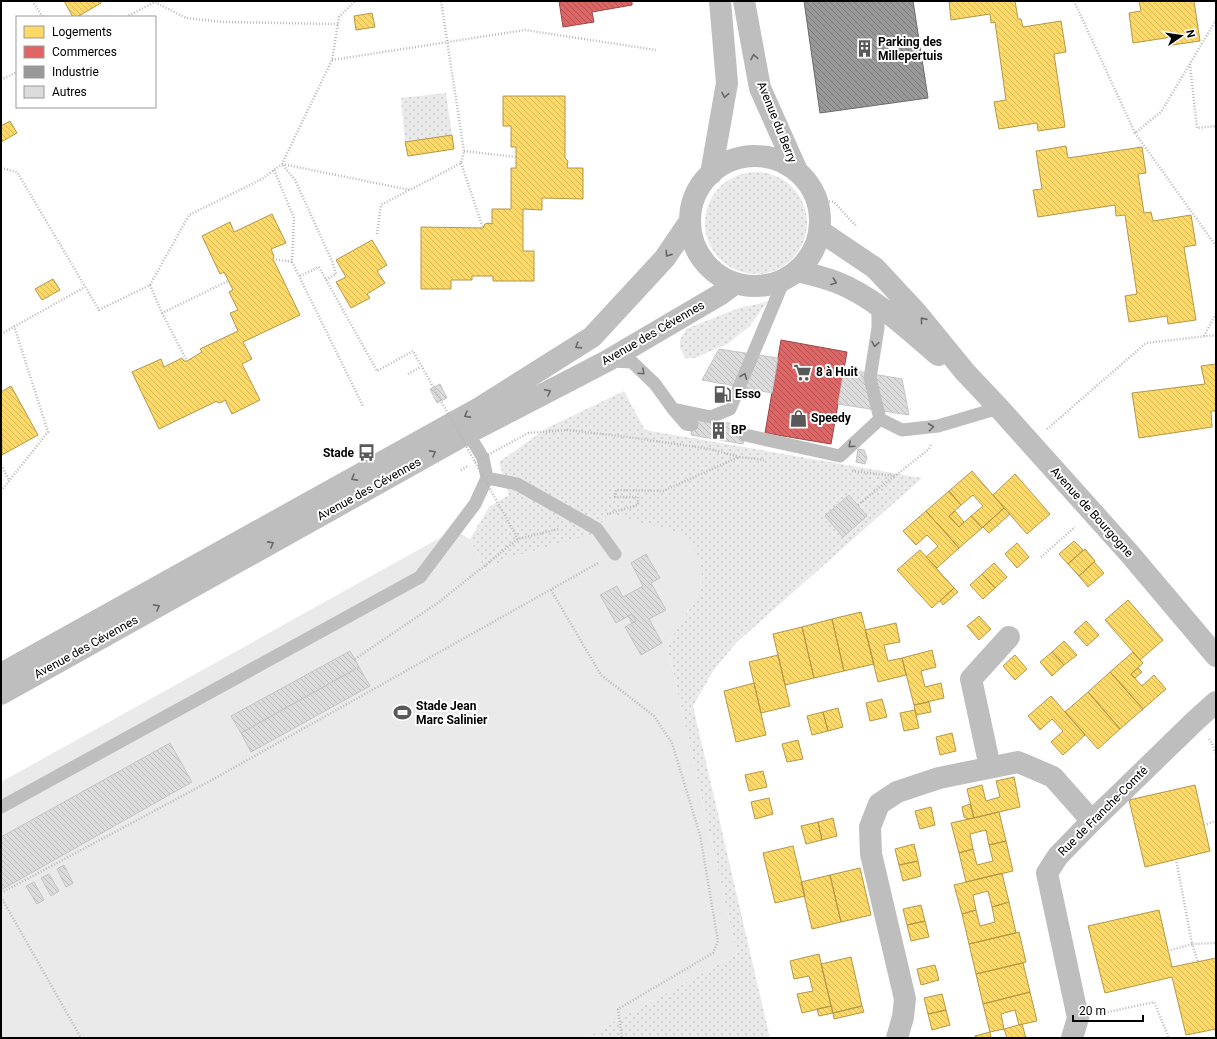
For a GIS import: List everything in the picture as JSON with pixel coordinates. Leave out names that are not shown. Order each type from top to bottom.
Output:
[{"type":"street","points":[[711,174],[727,82],[720,1]]},
{"type":"street","name":"Avenue du Berry","points":[[744,1],[760,88],[797,171]]},
{"type":"street","points":[[744,157],[763,157],[781,161],[797,171],[809,184],[817,200],[820,215],[820,231],[808,260],[790,276],[768,285],[752,286],[736,283],[718,274],[703,260],[694,242],[690,221],[696,195],[702,184],[711,174],[726,163],[744,157]]},
{"type":"street","name":"Avenue des Cévennes","points":[[1,674],[481,407],[592,337],[665,258],[690,221]]},
{"type":"street","name":"Avenue de Bourgogne","points":[[820,231],[875,268],[916,312],[965,372],[1129,553],[1216,656]]},
{"type":"street","name":"Avenue de Bourgogne","points":[[790,276],[836,282],[878,306],[903,324],[942,358],[965,372]]},
{"type":"street","name":"Avenue des Cévennes","points":[[1,694],[468,433],[607,361],[721,294],[736,283]]},
{"type":"street","points":[[990,767],[971,679],[1009,637]]},
{"type":"street","name":"Rue de Franche-Comté","points":[[1075,1028],[1047,873],[1058,856],[1092,821],[1216,702]]},
{"type":"street","points":[[897,1038],[903,1017],[905,999],[871,854],[870,827],[877,802],[897,792],[939,778],[1018,762],[1052,777],[1092,821]]},
{"type":"lane","points":[[673,409],[712,417],[730,409],[790,276]]},
{"type":"lane","points":[[878,306],[878,328],[870,378],[880,419],[902,430],[938,426],[999,408]]},
{"type":"lane","points":[[607,361],[632,362],[655,384],[686,424],[692,426]]},
{"type":"lane","points":[[745,434],[840,456],[880,419]]},
{"type":"lane","points":[[1,807],[420,577],[475,504],[487,478],[483,458],[468,433]]},
{"type":"lane","points":[[487,478],[517,484],[597,529],[615,554]]},
{"type":"path","points":[[32,1],[42,16]]},
{"type":"path","points":[[128,16],[155,1],[186,18],[201,20],[224,22],[338,24]]},
{"type":"path","points":[[1,168],[17,172],[99,310],[150,285],[189,215],[262,179],[282,164],[332,60],[339,17],[355,1]]},
{"type":"path","points":[[441,1],[446,42],[464,151],[461,163],[483,228]]},
{"type":"path","points":[[1074,1],[1135,133],[1216,246]]},
{"type":"path","points":[[1135,133],[1161,112],[1216,20]]},
{"type":"path","points":[[332,60],[525,30],[656,50]]},
{"type":"path","points":[[1190,64],[1198,128],[1216,126]]},
{"type":"path","points":[[1,80],[16,72]]},
{"type":"path","points":[[464,151],[516,157]]},
{"type":"path","points":[[377,234],[380,205],[461,163]]},
{"type":"path","points":[[282,164],[410,190]]},
{"type":"path","points":[[282,164],[295,180],[332,262],[336,274],[326,280]]},
{"type":"path","points":[[274,170],[294,218],[292,262],[363,406]]},
{"type":"path","points":[[273,259],[292,262]]},
{"type":"path","points":[[300,276],[319,267],[377,372],[413,351],[518,539]]},
{"type":"path","points":[[162,313],[228,281]]},
{"type":"path","points":[[150,285],[162,313],[187,360]]},
{"type":"path","points":[[1,334],[85,287]]},
{"type":"path","points":[[1204,336],[1216,314]]},
{"type":"path","points":[[1,490],[48,432],[14,326]]},
{"type":"path","points":[[1042,433],[1146,343],[1216,335]]},
{"type":"path","points":[[408,374],[421,367]]},
{"type":"path","points":[[858,505],[930,449],[938,426]]},
{"type":"path","points":[[475,462],[528,433],[567,430],[710,449],[739,457],[770,461]]},
{"type":"path","points":[[638,497],[615,497],[616,490],[663,491],[739,457]]},
{"type":"path","points":[[1,465],[9,480]]},
{"type":"path","points":[[848,470],[895,476]]},
{"type":"path","points":[[355,659],[439,602],[518,539],[583,522],[638,505],[638,491]]},
{"type":"path","points":[[1041,557],[1092,512]]},
{"type":"path","points":[[1,893],[210,781],[615,554]]},
{"type":"path","points":[[552,590],[601,676],[654,716],[672,743],[700,835],[718,941],[713,953],[618,1009],[622,1038]]},
{"type":"path","points":[[1204,825],[1216,821]]},
{"type":"path","points":[[1176,859],[1192,944],[1198,962]]},
{"type":"path","points":[[1,897],[80,1038]]},
{"type":"path","points":[[1168,951],[1192,944],[1216,942]]},
{"type":"path","points":[[1075,1028],[1154,1002],[1169,1038]]},
{"type":"shaded area","points":[[446,93],[452,135],[405,142],[401,98]]},
{"type":"shaded area","points":[[756,172],[775,176],[792,187],[803,204],[807,223],[803,242],[792,259],[775,270],[756,274],[737,270],[720,259],[709,242],[705,223],[709,204],[720,187],[737,176]]},
{"type":"shaded area","points":[[767,302],[750,326],[729,343],[695,358],[685,358],[680,348],[680,340],[686,329],[739,308]]},
{"type":"shaded area","points":[[624,391],[645,430],[922,478],[736,643],[713,671],[693,706],[770,1038],[585,1038],[737,954],[667,645],[702,588],[613,515],[606,518],[591,535],[505,559],[485,571],[470,539],[489,507],[509,495],[499,462],[547,428]]},
{"type":"shaded area","name":"Stade Jean Marc Salinier","points":[[613,515],[684,534],[693,546],[701,566],[702,588],[667,645],[737,954],[585,1038],[1,1038],[1,782],[454,530],[470,539],[485,571],[505,559],[593,534],[606,518]]},
{"type":"building: Logements","points":[[64,1],[100,1],[101,3],[79,16],[72,16]]},
{"type":"building: Logements","points":[[949,1],[1015,1],[1018,19],[1021,19],[1023,27],[1061,21],[1066,52],[1054,54],[1065,127],[1038,131],[1037,123],[999,129],[994,102],[1006,100],[995,22],[991,23],[990,14],[951,20]]},
{"type":"building: Logements","points":[[1139,1],[1194,1],[1200,41],[1172,45],[1172,37],[1133,43],[1129,13],[1141,11]]},
{"type":"building: Logements","points":[[372,13],[375,27],[356,30],[354,16]]},
{"type":"building: Logements","points":[[503,96],[565,96],[565,158],[568,161],[567,168],[583,168],[583,199],[542,198],[542,210],[523,209],[523,251],[534,251],[534,281],[493,281],[493,276],[472,276],[472,280],[451,280],[451,289],[421,289],[421,227],[483,228],[485,224],[492,224],[492,209],[511,209],[511,168],[516,168],[516,147],[511,147],[511,126],[503,126]]},
{"type":"building: Logements","points":[[10,121],[17,133],[1,142],[1,126]]},
{"type":"building: Logements","points":[[452,135],[454,149],[408,156],[405,142]]},
{"type":"building: Logements","points":[[1066,146],[1068,158],[1142,147],[1146,173],[1138,174],[1144,213],[1151,212],[1153,221],[1191,215],[1196,245],[1184,247],[1196,320],[1168,324],[1167,316],[1129,322],[1125,296],[1137,294],[1125,215],[1116,216],[1115,205],[1038,217],[1033,190],[1042,189],[1036,151]]},
{"type":"building: Logements","points":[[272,214],[286,243],[271,249],[274,256],[273,259],[300,315],[243,342],[252,359],[242,364],[260,400],[232,414],[225,400],[218,403],[217,401],[159,429],[132,372],[161,359],[164,367],[182,358],[184,361],[187,361],[202,352],[200,349],[238,331],[230,313],[238,310],[229,292],[233,290],[224,272],[220,274],[202,236],[230,222],[234,232]]},
{"type":"building: Logements","points":[[372,240],[387,265],[377,271],[385,283],[367,294],[370,298],[351,308],[336,282],[346,277],[336,260]]},
{"type":"building: Logements","points":[[53,279],[60,290],[42,300],[35,289]]},
{"type":"building: Logements","points":[[1216,364],[1216,411],[1211,411],[1212,427],[1139,438],[1132,393],[1205,384],[1201,366]]},
{"type":"building: Logements","points":[[11,386],[38,435],[2,455],[1,392]]},
{"type":"building: Logements","points":[[972,471],[1004,508],[982,528],[971,516],[983,506],[973,495],[961,505],[949,491]]},
{"type":"building: Logements","points":[[1015,474],[1050,514],[1027,534],[993,495]]},
{"type":"building: Logements","points":[[949,491],[961,505],[949,516],[959,527],[971,516],[982,528],[959,548],[926,511]]},
{"type":"building: Logements","points":[[1004,508],[1010,514],[989,533],[983,527]]},
{"type":"building: Logements","points":[[926,511],[959,548],[937,568],[926,557],[938,546],[927,535],[916,545],[903,531]]},
{"type":"building: Logements","points":[[955,511],[964,522],[959,527],[949,516]]},
{"type":"building: Logements","points":[[1074,541],[1083,550],[1068,564],[1059,554]]},
{"type":"building: Logements","points":[[1017,543],[1029,557],[1017,568],[1005,554]]},
{"type":"building: Logements","points":[[1085,549],[1095,561],[1079,576],[1068,564]]},
{"type":"building: Logements","points":[[920,550],[954,588],[932,608],[897,570]]},
{"type":"building: Logements","points":[[1094,562],[1104,573],[1088,587],[1079,576]]},
{"type":"building: Logements","points":[[994,563],[1007,577],[995,588],[982,574]]},
{"type":"building: Logements","points":[[982,574],[995,588],[983,599],[970,585]]},
{"type":"building: Logements","points":[[954,588],[958,592],[943,605],[940,601]]},
{"type":"building: Logements","points":[[1128,600],[1163,640],[1140,660],[1105,620]]},
{"type":"building: Logements","points":[[861,612],[874,664],[844,671],[832,619]]},
{"type":"building: Logements","points":[[979,616],[991,629],[979,640],[967,626]]},
{"type":"building: Logements","points":[[832,619],[844,671],[814,678],[802,627]]},
{"type":"building: Logements","points":[[1086,621],[1099,635],[1087,646],[1074,632]]},
{"type":"building: Logements","points":[[896,623],[900,642],[884,645],[888,661],[902,658],[906,675],[878,682],[865,630]]},
{"type":"building: Logements","points":[[802,627],[814,678],[785,685],[773,634]]},
{"type":"building: Logements","points":[[1064,641],[1077,655],[1064,665],[1052,652]]},
{"type":"building: Logements","points":[[932,650],[936,667],[921,671],[925,687],[941,683],[944,698],[914,705],[902,658]]},
{"type":"building: Logements","points":[[1052,652],[1064,665],[1052,676],[1040,662]]},
{"type":"building: Logements","points":[[1133,652],[1143,663],[1131,674],[1142,686],[1154,675],[1166,689],[1143,709],[1110,672]]},
{"type":"building: Logements","points":[[778,655],[790,706],[761,713],[749,662]]},
{"type":"building: Logements","points":[[1015,655],[1027,669],[1015,680],[1003,666]]},
{"type":"building: Logements","points":[[1138,668],[1142,672],[1135,678],[1131,674]]},
{"type":"building: Logements","points":[[1110,672],[1143,709],[1120,729],[1088,692]]},
{"type":"building: Logements","points":[[754,683],[766,735],[736,742],[724,691]]},
{"type":"building: Logements","points":[[1088,692],[1120,729],[1098,749],[1065,712]]},
{"type":"building: Logements","points":[[1051,696],[1085,735],[1063,755],[1051,742],[1063,731],[1052,719],[1040,730],[1028,716]]},
{"type":"building: Logements","points":[[882,699],[887,717],[870,721],[866,703]]},
{"type":"building: Logements","points":[[929,702],[931,712],[916,715],[914,705]]},
{"type":"building: Logements","points":[[838,708],[843,727],[828,731],[823,712]]},
{"type":"building: Logements","points":[[915,710],[919,728],[904,731],[900,713]]},
{"type":"building: Logements","points":[[823,712],[828,731],[812,735],[807,716]]},
{"type":"building: Logements","points":[[952,733],[956,751],[940,755],[936,737]]},
{"type":"building: Logements","points":[[798,740],[803,759],[787,762],[782,744]]},
{"type":"building: Logements","points":[[763,771],[767,787],[749,791],[745,775]]},
{"type":"building: Logements","points":[[1014,777],[1020,807],[974,818],[967,789],[982,785],[986,801],[1000,797],[996,781]]},
{"type":"building: Logements","points":[[1195,785],[1210,851],[1145,867],[1129,800]]},
{"type":"building: Logements","points":[[769,798],[773,814],[755,819],[751,802]]},
{"type":"building: Logements","points":[[970,804],[974,818],[968,819],[964,817],[962,807]]},
{"type":"building: Logements","points":[[931,807],[935,825],[920,829],[915,811]]},
{"type":"building: Logements","points":[[999,812],[1006,841],[989,845],[986,830],[970,834],[973,849],[959,853],[951,823]]},
{"type":"building: Logements","points":[[833,818],[837,836],[822,840],[818,822]]},
{"type":"building: Logements","points":[[818,822],[822,840],[806,844],[801,826]]},
{"type":"building: Logements","points":[[1006,841],[1013,871],[966,882],[959,853],[973,849],[977,865],[993,861],[989,845]]},
{"type":"building: Logements","points":[[914,844],[918,861],[899,865],[895,849]]},
{"type":"building: Logements","points":[[793,846],[805,896],[775,903],[763,853]]},
{"type":"building: Logements","points":[[918,861],[921,876],[903,881],[899,865]]},
{"type":"building: Logements","points":[[860,868],[871,915],[841,922],[830,875]]},
{"type":"building: Logements","points":[[1002,873],[1009,902],[992,907],[988,891],[973,895],[976,910],[962,914],[954,885]]},
{"type":"building: Logements","points":[[830,875],[841,922],[812,929],[801,882]]},
{"type":"building: Logements","points":[[1009,902],[1016,933],[969,944],[962,914],[976,910],[980,926],[995,922],[992,907]]},
{"type":"building: Logements","points":[[921,905],[925,921],[907,925],[903,909]]},
{"type":"building: Logements","points":[[1159,910],[1172,967],[1216,958],[1216,1029],[1186,1035],[1172,977],[1105,993],[1088,926]]},
{"type":"building: Logements","points":[[925,921],[929,937],[911,941],[907,925]]},
{"type":"building: Logements","points":[[1019,932],[1026,962],[976,974],[969,944]]},
{"type":"building: Logements","points":[[819,954],[831,1006],[802,1013],[797,994],[813,991],[809,976],[794,979],[790,961]]},
{"type":"building: Logements","points":[[851,957],[862,1006],[833,1013],[821,964]]},
{"type":"building: Logements","points":[[1023,963],[1030,992],[983,1004],[976,974]]},
{"type":"building: Logements","points":[[935,965],[939,980],[921,985],[917,969]]},
{"type":"building: Logements","points":[[1030,992],[1037,1021],[1019,1025],[1015,1010],[1001,1014],[1004,1029],[990,1032],[983,1004]]},
{"type":"building: Logements","points":[[942,994],[946,1010],[928,1014],[924,998]]},
{"type":"building: Logements","points":[[831,1006],[833,1013],[819,1016],[817,1009]]},
{"type":"building: Logements","points":[[862,1006],[864,1012],[834,1019],[833,1013]]},
{"type":"building: Logements","points":[[946,1010],[950,1025],[932,1030],[928,1014]]},
{"type":"building: Logements","points":[[1022,1024],[1026,1038],[1007,1038],[1004,1029]]},
{"type":"building: Logements","points":[[990,1032],[991,1038],[976,1038],[975,1036]]},
{"type":"building: Commerces","points":[[559,1],[632,1],[632,5],[592,12],[594,22],[563,27]]},
{"type":"building: Commerces","points":[[781,340],[847,352],[831,444],[765,433]]},
{"type":"building: Industrie","name":"Parking des Millepertuis","points":[[804,1],[913,1],[928,98],[820,113]]},
{"type":"building: Autres","points":[[719,349],[778,358],[772,393],[702,380]]},
{"type":"building: Autres","points":[[844,369],[902,379],[909,415],[838,404]]},
{"type":"building: Autres","points":[[440,384],[447,398],[437,403],[430,389]]},
{"type":"building: Autres","name":"BP","points":[[694,417],[746,426],[743,444],[691,435]]},
{"type":"building: Autres","points":[[858,449],[864,450],[867,458],[865,464],[856,462]]},
{"type":"building: Autres","points":[[849,495],[867,516],[843,537],[825,516]]},
{"type":"building: Autres","points":[[646,554],[660,578],[651,583],[666,610],[649,619],[662,643],[641,655],[625,627],[636,621],[632,614],[616,623],[600,595],[617,586],[623,597],[643,586],[631,563]]},
{"type":"building: Autres","points":[[632,614],[636,621],[632,623],[628,616]]},
{"type":"building: Autres","points":[[350,651],[359,667],[241,733],[231,716]]},
{"type":"building: Autres","points":[[359,667],[370,686],[251,752],[241,733]]},
{"type":"building: Autres","points":[[170,743],[192,782],[1,890],[1,837]]},
{"type":"building: Autres","points":[[64,865],[73,883],[66,887],[57,869]]},
{"type":"building: Autres","points":[[49,874],[59,891],[51,896],[41,878]]},
{"type":"building: Autres","points":[[34,882],[44,900],[37,904],[26,886]]},
{"type":"place","name":"Parking des Millepertuis","points":[[865,49]]},
{"type":"place","name":"8 à Huit","points":[[803,372]]},
{"type":"place","name":"Esso","points":[[722,394]]},
{"type":"place","name":"Speedy","points":[[798,418]]},
{"type":"place","name":"BP","points":[[718,430]]},
{"type":"place","name":"Stade","points":[[367,453]]},
{"type":"place","name":"Stade Jean Marc Salinier","points":[[403,713]]}]
